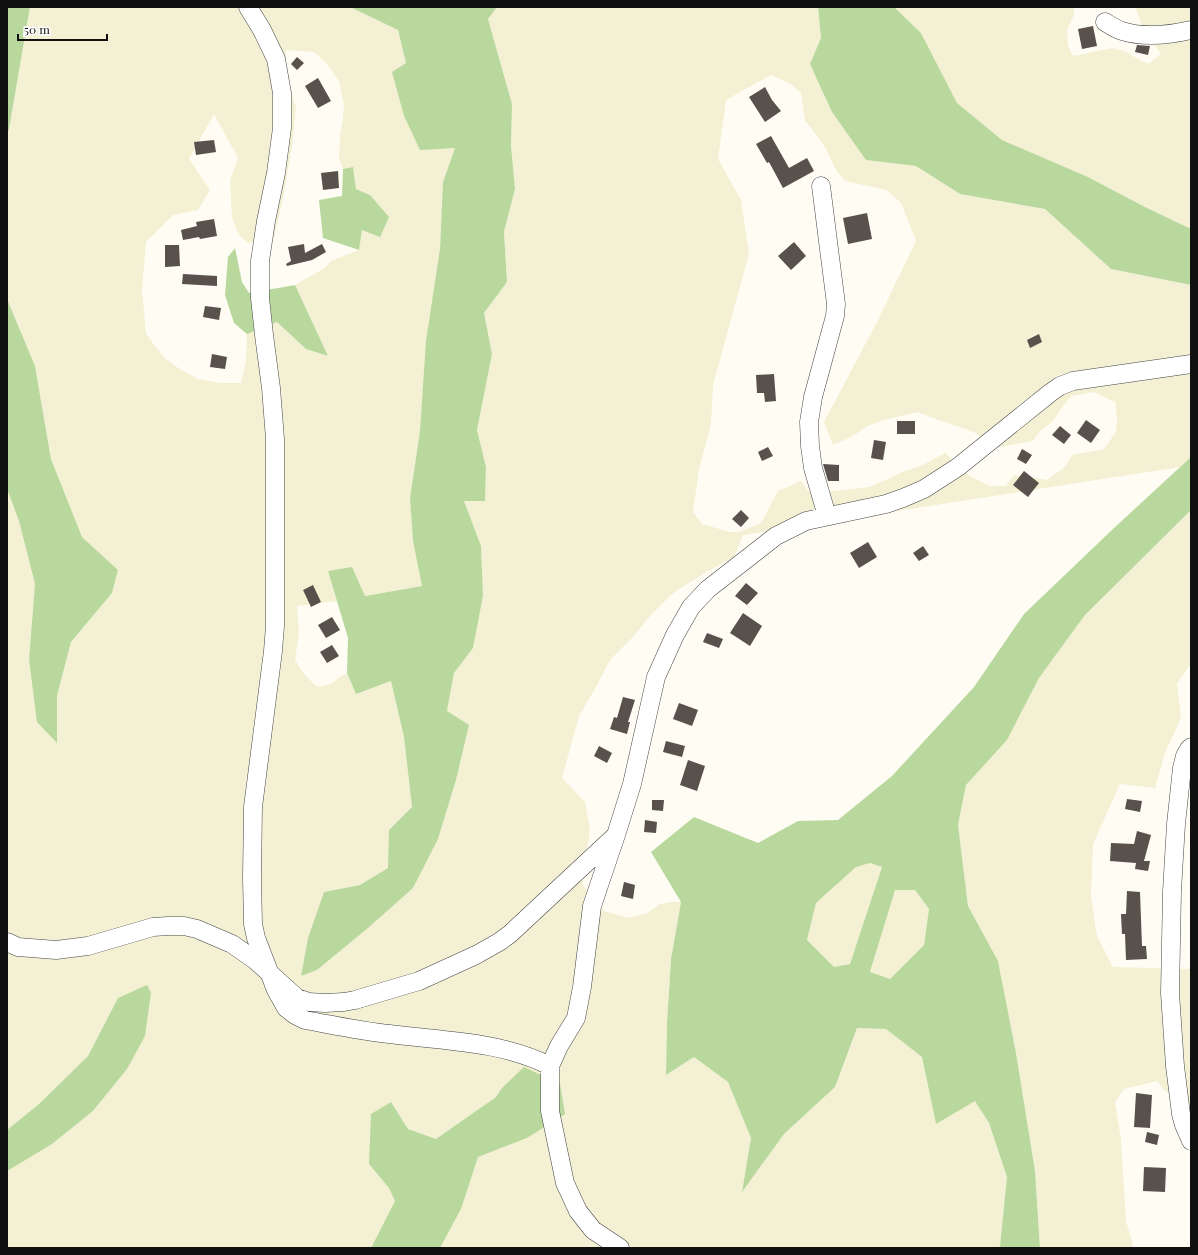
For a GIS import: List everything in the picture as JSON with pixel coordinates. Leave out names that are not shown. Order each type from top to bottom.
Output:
[{"type":"street","points":[[248,7],[262,30],[276,58],[282,93],[282,128],[276,173],[266,221],[260,261],[260,298],[271,388],[275,439],[275,626],[253,807],[252,878],[256,938],[276,990],[286,1008],[305,1020],[374,1032],[466,1043],[502,1049],[534,1059],[550,1066]]},
{"type":"street","points":[[1105,22],[1121,31],[1158,36],[1191,30]]},
{"type":"street","points":[[821,186],[836,304],[835,316],[813,397],[809,422],[813,468],[827,516]]},
{"type":"street","points":[[620,1248],[593,1230],[578,1212],[565,1183],[550,1111],[550,1066],[559,1046],[576,1018],[582,987],[592,906],[632,784],[656,677],[675,635],[692,607],[708,589],[776,536],[806,521],[886,504],[924,488],[958,467],[1060,386],[1073,381],[1191,364]]},
{"type":"street","points":[[1191,747],[1185,756],[1182,768],[1176,824],[1172,891],[1170,993],[1175,1066],[1180,1107],[1184,1125],[1191,1141]]},
{"type":"street","points":[[7,942],[18,947],[56,950],[88,946],[153,927],[184,926],[232,944],[255,960],[297,998],[309,1002],[344,1002],[419,981],[464,961],[499,942],[616,835]]},
{"type":"shaded area","points":[[30,7],[350,7],[398,30],[406,63],[455,148],[443,182],[440,249],[420,431],[410,498],[413,541],[422,586],[364,596],[352,567],[328,571],[337,601],[297,606],[299,633],[295,660],[305,675],[317,687],[331,684],[347,673],[356,694],[391,681],[404,737],[412,807],[389,830],[389,868],[360,885],[324,892],[308,938],[301,976],[317,970],[413,888],[438,839],[456,780],[469,725],[447,712],[454,673],[473,648],[483,596],[481,546],[464,501],[485,501],[486,467],[477,430],[492,354],[484,313],[507,282],[504,232],[515,189],[511,145],[512,104],[488,19],[497,7],[818,7],[821,38],[810,65],[866,160],[916,166],[960,194],[1045,209],[1111,269],[1191,285],[1191,457],[1180,467],[743,535],[734,557],[706,572],[672,594],[610,660],[579,716],[562,778],[585,802],[590,830],[582,884],[604,911],[629,918],[647,913],[660,904],[681,902],[671,959],[667,1023],[666,1075],[694,1057],[728,1082],[751,1138],[742,1191],[784,1134],[835,1087],[857,1028],[886,1029],[922,1057],[936,1124],[975,1100],[989,1123],[1007,1177],[1000,1246],[998,1248],[440,1248],[461,1209],[478,1156],[527,1138],[502,1088],[496,1097],[436,1139],[408,1129],[391,1102],[369,1164],[389,1188],[395,1201],[371,1248],[7,1248],[7,1169],[52,1144],[93,1111],[127,1069],[118,998],[88,1056],[39,1104],[7,1130],[7,489],[19,521],[35,584],[29,659],[57,742],[57,696],[71,642],[112,593],[118,570],[82,537],[51,459],[35,366],[7,299],[7,135]],"holes":[[[286,50],[314,52],[327,64],[339,81],[344,105],[339,157],[343,169],[353,167],[356,189],[370,195],[359,250],[331,261],[325,268],[295,285],[328,356],[306,349],[277,322],[247,334],[246,361],[241,383],[221,383],[198,379],[178,368],[165,358],[146,333],[142,290],[146,242],[173,215],[198,210],[210,190],[189,159],[214,114],[238,158],[230,180],[232,218],[239,235],[248,243],[274,238],[292,146],[296,108],[285,71]],[[771,75],[791,84],[801,93],[805,120],[825,147],[836,170],[845,181],[887,190],[901,203],[916,241],[876,324],[824,422],[833,445],[853,436],[867,426],[884,420],[918,412],[978,434],[989,449],[1033,441],[1040,431],[1053,421],[1071,396],[1094,392],[1115,402],[1117,417],[1116,432],[1104,449],[1072,455],[1065,467],[1047,480],[1014,475],[1006,486],[990,486],[971,477],[945,453],[923,465],[903,472],[870,487],[833,491],[808,491],[801,481],[778,491],[761,523],[739,532],[730,532],[702,524],[693,512],[699,469],[711,424],[713,385],[749,254],[741,200],[718,159],[726,100]]]},
{"type":"shaded area","points":[[894,7],[1073,7],[1075,13],[1067,30],[1068,46],[1073,56],[1113,48],[1124,51],[1148,64],[1161,54],[1142,26],[1134,7],[1191,7],[1191,227],[1189,228],[1143,206],[1088,177],[1002,140],[957,103],[921,33]]},
{"type":"shaded area","points":[[1191,510],[1191,663],[1177,684],[1181,718],[1165,753],[1155,788],[1120,784],[1093,844],[1091,896],[1097,936],[1113,967],[1189,969],[1191,964],[1191,1118],[1172,1095],[1164,1090],[1157,1081],[1124,1089],[1115,1102],[1121,1140],[1126,1221],[1134,1248],[1040,1248],[1035,1171],[1016,1053],[998,961],[968,906],[958,825],[966,785],[1007,740],[1039,678],[1085,615]]},
{"type":"shaded area","points":[[870,863],[882,867],[850,964],[834,967],[807,940],[816,903],[856,867]]},
{"type":"shaded area","points":[[894,890],[915,890],[929,909],[924,945],[890,979],[870,973]]},
{"type":"green space","points":[[7,7],[30,7],[7,135]]},
{"type":"green space","points":[[350,7],[497,7],[488,19],[512,104],[511,145],[515,189],[504,232],[507,282],[484,313],[492,354],[477,430],[486,467],[485,501],[464,501],[481,546],[483,596],[473,648],[454,673],[447,711],[469,725],[456,780],[438,839],[413,888],[317,970],[301,976],[308,938],[324,892],[360,885],[388,868],[389,830],[412,807],[404,737],[391,681],[356,694],[347,673],[348,638],[328,571],[352,567],[365,596],[422,586],[413,541],[410,498],[420,431],[426,341],[440,249],[443,182],[455,148],[420,150],[404,116],[392,72],[406,63],[398,30]]},
{"type":"green space","points":[[818,7],[894,7],[921,33],[957,103],[1002,140],[1088,177],[1143,206],[1189,228],[1191,227],[1191,285],[1111,269],[1045,209],[960,194],[916,166],[866,160],[832,112],[810,64],[821,38]]},
{"type":"green space","points":[[353,167],[356,189],[370,195],[389,217],[380,237],[362,230],[359,250],[323,238],[319,200],[342,196],[343,169]]},
{"type":"green space","points":[[235,248],[242,282],[249,293],[295,285],[328,356],[306,349],[277,322],[247,334],[234,323],[225,295],[228,257]]},
{"type":"green space","points":[[7,299],[35,366],[51,459],[82,537],[118,570],[112,593],[71,642],[57,696],[57,743],[37,722],[29,659],[35,584],[19,521],[7,489]]},
{"type":"green space","points":[[1191,457],[1191,510],[1085,615],[1039,678],[1007,740],[966,785],[958,825],[968,906],[998,961],[1016,1053],[1035,1171],[1040,1248],[998,1248],[1000,1246],[1007,1177],[989,1123],[975,1101],[936,1124],[922,1057],[886,1029],[857,1028],[835,1087],[784,1134],[742,1192],[751,1138],[728,1082],[694,1057],[666,1075],[667,1023],[671,959],[681,902],[651,852],[694,817],[758,843],[798,821],[838,820],[892,776],[974,687],[1024,614]],"holes":[[[870,863],[882,867],[850,964],[834,967],[807,940],[816,903],[856,867]],[[895,890],[915,890],[929,909],[924,945],[890,979],[870,972]]]},
{"type":"green space","points":[[147,985],[151,993],[145,1036],[127,1069],[93,1111],[52,1144],[7,1171],[7,1130],[39,1104],[88,1056],[118,998]]},
{"type":"green space","points":[[524,1067],[560,1084],[565,1114],[527,1138],[478,1157],[461,1209],[440,1248],[371,1248],[395,1201],[389,1188],[369,1164],[371,1114],[391,1102],[408,1129],[436,1139],[496,1097],[502,1088]]},
{"type":"building","points":[[1093,26],[1097,46],[1082,49],[1078,29]]},
{"type":"building","points":[[1137,45],[1150,46],[1148,55],[1135,52]]},
{"type":"building","points":[[297,57],[304,63],[297,70],[291,64]]},
{"type":"building","points":[[318,78],[331,101],[318,108],[305,86]]},
{"type":"building","points":[[765,87],[772,100],[781,111],[765,122],[749,97]]},
{"type":"building","points":[[771,136],[789,168],[807,158],[814,171],[783,188],[769,162],[767,163],[756,144]]},
{"type":"building","points":[[214,140],[216,152],[196,155],[194,142]]},
{"type":"building","points":[[338,171],[339,188],[323,190],[321,173]]},
{"type":"building","points":[[867,213],[872,239],[848,244],[843,218]]},
{"type":"building","points":[[214,219],[217,236],[183,240],[181,230],[197,226],[196,222]]},
{"type":"building","points":[[794,242],[806,256],[791,270],[778,256]]},
{"type":"building","points":[[304,244],[305,253],[322,244],[326,252],[312,260],[287,266],[286,264],[291,261],[288,247]]},
{"type":"building","points":[[165,245],[179,245],[180,266],[165,267]]},
{"type":"building","points":[[183,274],[217,276],[217,286],[182,284]]},
{"type":"building","points":[[205,306],[221,308],[219,320],[203,317]]},
{"type":"building","points":[[1039,334],[1042,342],[1030,348],[1027,340]]},
{"type":"building","points":[[212,354],[227,357],[225,369],[210,367]]},
{"type":"building","points":[[774,374],[776,401],[765,402],[764,393],[757,393],[756,375]]},
{"type":"building","points":[[1086,420],[1100,430],[1091,443],[1077,433]]},
{"type":"building","points":[[897,421],[915,421],[915,434],[897,434]]},
{"type":"building","points":[[1060,426],[1071,435],[1064,444],[1052,435]]},
{"type":"building","points":[[874,440],[886,442],[883,460],[871,458]]},
{"type":"building","points":[[768,447],[773,456],[762,461],[758,452]]},
{"type":"building","points":[[1022,449],[1032,455],[1026,464],[1017,459]]},
{"type":"building","points":[[823,464],[839,465],[839,481],[828,481]]},
{"type":"building","points":[[1024,471],[1039,483],[1028,497],[1013,485]]},
{"type":"building","points":[[741,510],[749,518],[741,527],[732,519]]},
{"type":"building","points":[[868,542],[877,557],[859,568],[850,553]]},
{"type":"building","points":[[923,546],[929,555],[919,561],[913,553]]},
{"type":"building","points":[[746,583],[758,593],[747,605],[735,596]]},
{"type":"building","points":[[313,585],[321,602],[311,607],[303,590]]},
{"type":"building","points":[[743,613],[762,626],[750,646],[730,633]]},
{"type":"building","points":[[332,617],[340,630],[326,638],[318,625]]},
{"type":"building","points":[[707,633],[723,639],[719,648],[703,642]]},
{"type":"building","points":[[332,645],[339,656],[327,663],[320,652]]},
{"type":"building","points":[[623,697],[635,700],[628,722],[630,722],[627,734],[610,729],[614,717],[617,718]]},
{"type":"building","points":[[679,703],[698,710],[692,726],[673,719]]},
{"type":"building","points":[[666,741],[685,746],[682,757],[663,752]]},
{"type":"building","points":[[599,746],[612,753],[607,763],[594,756]]},
{"type":"building","points":[[688,760],[705,766],[697,791],[680,785]]},
{"type":"building","points":[[1127,799],[1142,801],[1140,812],[1125,809]]},
{"type":"building","points":[[652,800],[664,800],[663,811],[652,810]]},
{"type":"building","points":[[645,820],[657,822],[656,833],[644,832]]},
{"type":"building","points":[[1137,831],[1151,835],[1144,861],[1150,861],[1148,871],[1135,869],[1136,863],[1110,861],[1111,843],[1134,844]]},
{"type":"building","points":[[624,882],[635,885],[633,899],[621,896]]},
{"type":"building","points":[[1127,891],[1140,892],[1142,946],[1146,946],[1147,959],[1126,960],[1125,934],[1122,934],[1121,914],[1126,914]]},
{"type":"building","points":[[1136,1093],[1152,1095],[1150,1128],[1134,1127]]},
{"type":"building","points":[[1147,1132],[1159,1135],[1157,1145],[1145,1142]]},
{"type":"building","points":[[1144,1167],[1166,1168],[1165,1192],[1143,1191]]}]
